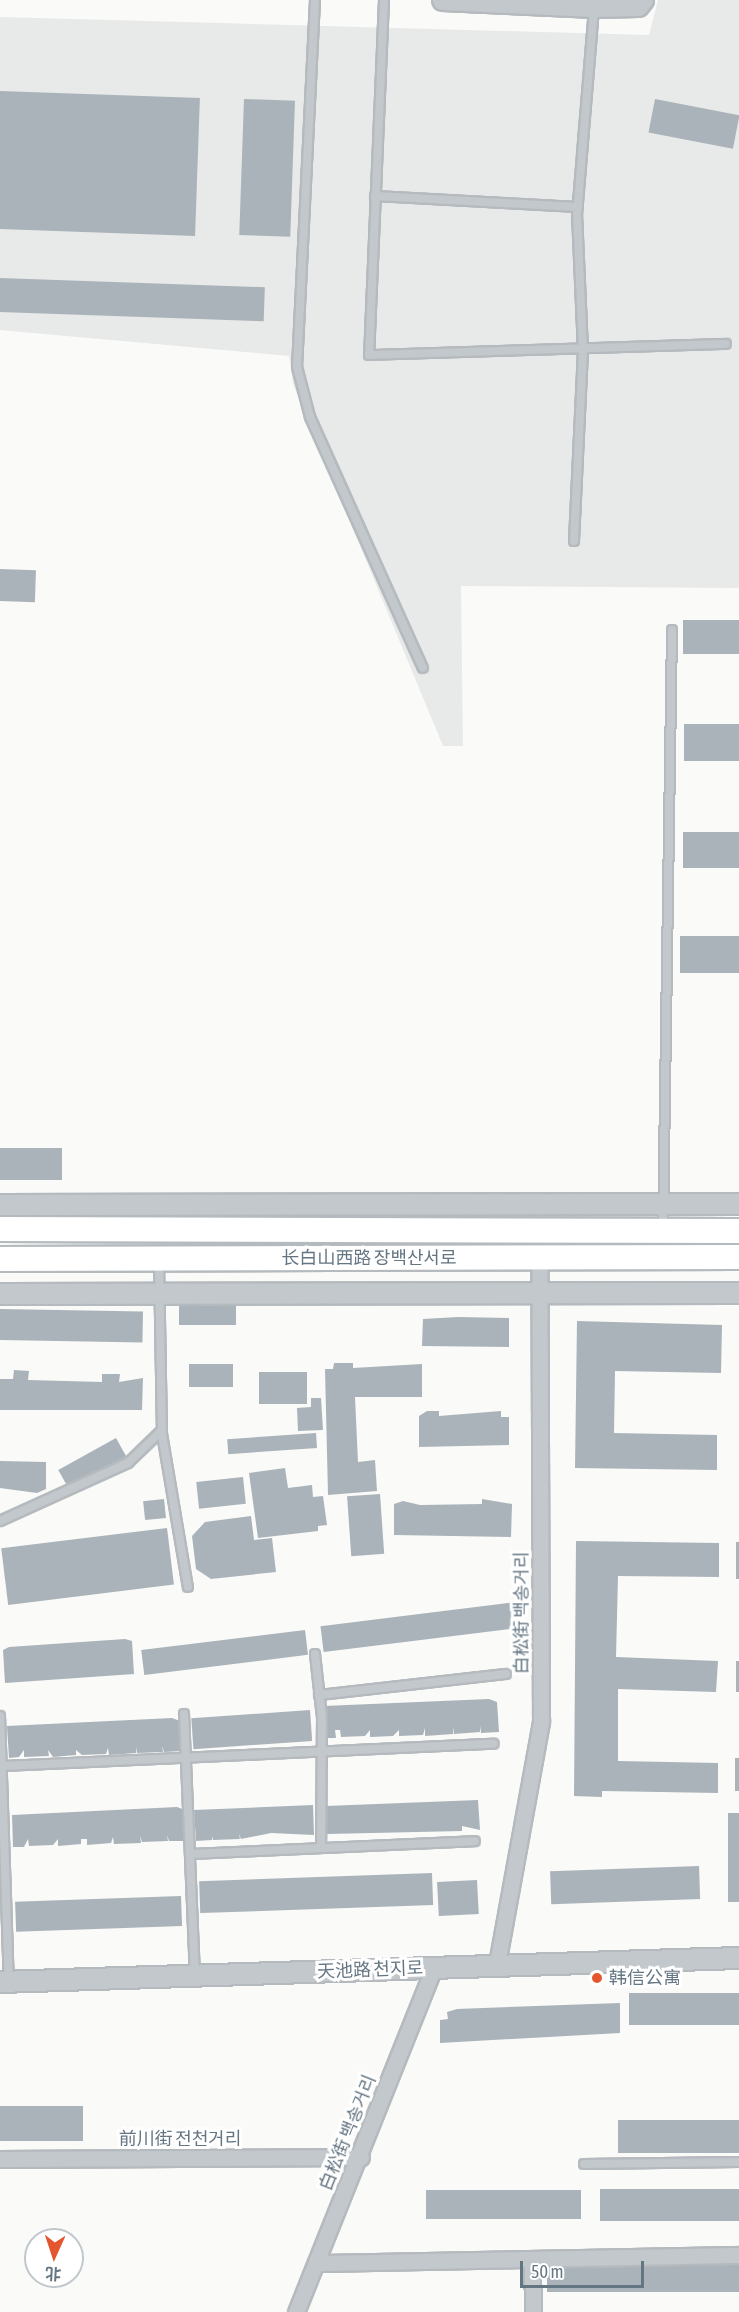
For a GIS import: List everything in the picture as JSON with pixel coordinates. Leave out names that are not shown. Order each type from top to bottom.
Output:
[{"type":"main road","name":"长白山西路 장백산서로","points":[[0,1229],[739,1231]]},
{"type":"main road","name":"长白山西路 장백산서로","points":[[0,1259],[739,1257]]},
{"type":"street","points":[[443,0],[594,7],[638,6],[643,0]]},
{"type":"street","points":[[0,1205],[739,1204]]},
{"type":"street","name":"白松街 백송거리","points":[[497,1964],[541,1721],[539,1258]]},
{"type":"street","name":"长白山西路 장백산서로","points":[[0,1294],[739,1293]]},
{"type":"street","name":"天池路 천지로","points":[[4,1982],[195,1978],[497,1964],[739,1958]]},
{"type":"street","name":"白松街 백송거리","points":[[296,2312],[361,2157],[434,1967]]},
{"type":"street","name":"前川街 전천거리","points":[[0,2159],[361,2157]]},
{"type":"street","points":[[317,2263],[739,2255]]},
{"type":"street","points":[[532,2260],[533,2312]]},
{"type":"lane","points":[[315,0],[297,367],[310,417],[423,668]]},
{"type":"lane","points":[[384,0],[369,355],[583,351],[726,344]]},
{"type":"lane","points":[[574,541],[583,351],[578,207],[594,7]]},
{"type":"lane","points":[[375,196],[578,207]]},
{"type":"lane","points":[[663,1231],[672,630]]},
{"type":"lane","points":[[159,1258],[164,1294],[162,1430],[188,1587]]},
{"type":"lane","points":[[0,1521],[128,1463],[162,1430]]},
{"type":"lane","points":[[315,1654],[319,1695],[321,1848]]},
{"type":"lane","points":[[319,1695],[506,1674]]},
{"type":"lane","points":[[184,1714],[195,1978]]},
{"type":"lane","points":[[0,1716],[4,1982]]},
{"type":"lane","points":[[2,1766],[494,1744]]},
{"type":"lane","points":[[190,1854],[476,1841]]},
{"type":"lane","points":[[584,2164],[739,2163]]},
{"type":"shaded area","points":[[658,0],[739,0],[739,588],[461,586],[463,746],[443,746],[293,384],[289,356],[0,330],[0,17],[649,35]]},
{"type":"shaded area","points":[[0,1282],[146,1283],[149,1286],[0,1288]]},
{"type":"building","points":[[0,91],[200,98],[195,236],[0,229]]},
{"type":"building","points":[[244,99],[295,101],[290,237],[239,235]]},
{"type":"building","points":[[655,99],[739,115],[733,149],[649,132]]},
{"type":"building","points":[[0,278],[265,287],[264,321],[0,312]]},
{"type":"building","points":[[0,569],[36,570],[35,602],[0,601]]},
{"type":"building","points":[[683,620],[739,620],[739,654],[683,654]]},
{"type":"building","points":[[684,724],[739,724],[739,761],[684,761]]},
{"type":"building","points":[[683,832],[739,832],[739,868],[683,868]]},
{"type":"building","points":[[680,936],[739,936],[739,973],[680,973]]},
{"type":"building","points":[[0,1148],[62,1148],[62,1180],[0,1180]]},
{"type":"building","points":[[179,1298],[236,1298],[236,1325],[179,1325]]},
{"type":"building","points":[[0,1309],[143,1311],[142,1342],[0,1340]]},
{"type":"building","points":[[509,1318],[509,1347],[422,1346],[423,1319]]},
{"type":"building","points":[[577,1321],[722,1325],[721,1373],[615,1371],[614,1433],[717,1435],[717,1470],[575,1468]]},
{"type":"building","points":[[334,1363],[353,1363],[353,1368],[422,1364],[422,1397],[355,1397],[358,1462],[375,1460],[377,1491],[328,1495],[325,1369],[333,1369]]},
{"type":"building","points":[[189,1364],[233,1364],[233,1387],[189,1387]]},
{"type":"building","points":[[14,1370],[29,1371],[28,1380],[102,1382],[102,1374],[120,1374],[119,1382],[143,1378],[142,1410],[0,1410],[0,1379],[13,1379]]},
{"type":"building","points":[[259,1372],[307,1372],[307,1404],[259,1404]]},
{"type":"building","points":[[311,1398],[321,1398],[323,1430],[298,1431],[297,1408],[311,1407]]},
{"type":"building","points":[[427,1411],[439,1411],[439,1416],[501,1411],[501,1417],[509,1417],[509,1445],[419,1447],[419,1416]]},
{"type":"building","points":[[316,1433],[317,1448],[228,1454],[227,1439]]},
{"type":"building","points":[[116,1438],[126,1456],[68,1488],[58,1470]]},
{"type":"building","points":[[0,1461],[46,1462],[46,1489],[37,1493],[0,1488]]},
{"type":"building","points":[[285,1468],[288,1488],[312,1485],[313,1497],[323,1496],[327,1525],[318,1526],[318,1531],[258,1538],[249,1473]]},
{"type":"building","points":[[243,1477],[246,1504],[199,1509],[196,1482]]},
{"type":"building","points":[[380,1494],[384,1554],[351,1556],[347,1496]]},
{"type":"building","points":[[164,1499],[166,1518],[145,1520],[143,1501]]},
{"type":"building","points":[[482,1499],[512,1504],[511,1537],[394,1535],[394,1504],[403,1501],[420,1505],[482,1504]]},
{"type":"building","points":[[251,1516],[254,1540],[272,1538],[276,1572],[211,1579],[196,1569],[192,1536],[205,1522]]},
{"type":"building","points":[[167,1528],[174,1585],[8,1605],[1,1548]]},
{"type":"building","points":[[576,1541],[719,1543],[719,1577],[618,1576],[616,1657],[718,1661],[716,1692],[618,1689],[618,1761],[718,1763],[718,1793],[602,1791],[602,1797],[574,1796]]},
{"type":"building","points":[[736,1542],[739,1542],[739,1579],[736,1579]]},
{"type":"building","points":[[517,1602],[520,1628],[324,1652],[320,1626]]},
{"type":"building","points":[[305,1630],[308,1655],[144,1675],[141,1650]]},
{"type":"building","points":[[125,1639],[132,1641],[134,1674],[5,1683],[3,1650],[9,1647]]},
{"type":"building","points":[[736,1661],[739,1661],[739,1692],[736,1692]]},
{"type":"building","points":[[489,1699],[497,1702],[499,1732],[481,1733],[481,1726],[480,1732],[454,1734],[454,1727],[453,1734],[425,1736],[425,1728],[423,1735],[399,1736],[399,1730],[393,1736],[370,1737],[370,1730],[365,1736],[341,1737],[340,1730],[335,1730],[336,1738],[325,1738],[324,1706]]},
{"type":"building","points":[[310,1710],[312,1741],[193,1749],[191,1718]]},
{"type":"building","points":[[172,1718],[180,1721],[182,1751],[164,1752],[162,1746],[163,1752],[137,1753],[137,1747],[136,1753],[109,1755],[108,1748],[106,1754],[82,1755],[76,1750],[76,1755],[53,1757],[48,1750],[49,1756],[24,1757],[24,1750],[19,1757],[9,1758],[7,1726]]},
{"type":"building","points":[[735,1758],[739,1758],[739,1791],[735,1791]]},
{"type":"building","points":[[478,1800],[480,1830],[462,1826],[462,1831],[327,1834],[326,1806]]},
{"type":"building","points":[[313,1805],[314,1835],[271,1833],[241,1839],[239,1834],[240,1839],[213,1840],[212,1836],[212,1840],[196,1841],[194,1810]]},
{"type":"building","points":[[177,1807],[185,1810],[187,1841],[169,1841],[167,1835],[168,1841],[142,1842],[140,1836],[141,1843],[114,1844],[113,1837],[111,1843],[87,1845],[87,1839],[81,1839],[81,1844],[58,1846],[58,1839],[53,1845],[29,1846],[28,1839],[24,1847],[13,1847],[12,1815]]},
{"type":"building","points":[[728,1813],[739,1813],[739,1902],[728,1902]]},
{"type":"building","points":[[699,1866],[700,1899],[551,1904],[550,1871]]},
{"type":"building","points":[[432,1873],[433,1905],[200,1913],[199,1881]]},
{"type":"building","points":[[477,1880],[479,1914],[439,1916],[437,1882]]},
{"type":"building","points":[[181,1896],[182,1926],[16,1932],[15,1902]]},
{"type":"building","points":[[629,1993],[739,1993],[739,2025],[629,2025]]},
{"type":"building","points":[[620,2003],[620,2033],[440,2043],[440,2020],[448,2019],[447,2012],[457,2009]]},
{"type":"building","points":[[0,2106],[83,2106],[83,2141],[0,2141]]},
{"type":"building","points":[[618,2120],[739,2120],[739,2153],[618,2153]]},
{"type":"building","points":[[600,2189],[739,2189],[739,2221],[600,2221]]},
{"type":"building","points":[[426,2190],[581,2190],[581,2219],[426,2219]]},
{"type":"building","points":[[547,2257],[739,2257],[739,2292],[547,2292]]},
{"type":"place","name":"韩信公寓","points":[[597,1978]]}]
